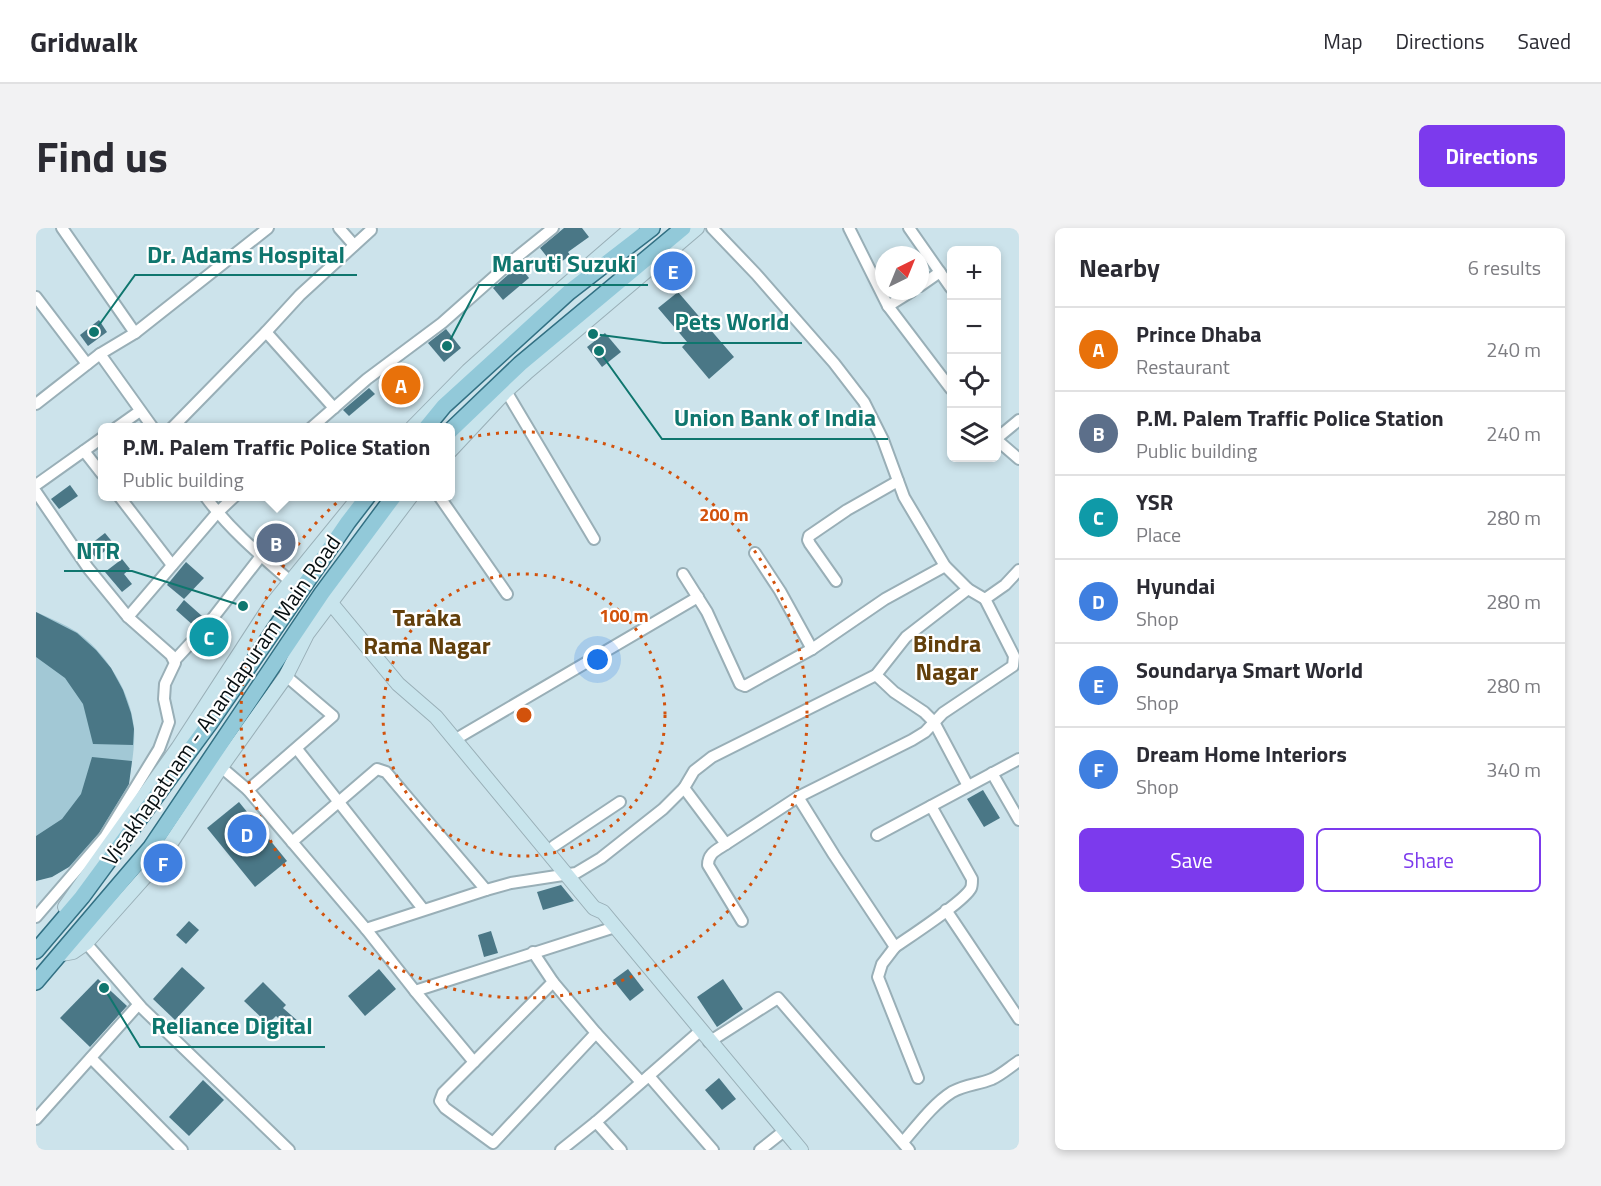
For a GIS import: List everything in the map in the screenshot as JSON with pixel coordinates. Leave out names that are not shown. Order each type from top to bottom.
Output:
[{"type":"main road","points":[[430,423],[444,406],[568,292],[652,228]]},
{"type":"main road","points":[[455,426],[520,364],[683,228]]},
{"type":"main road","name":"Visakhapatnam - Anandapuram Main Road","points":[[41,946],[82,897],[210,723],[364,501]]},
{"type":"main road","name":"Visakhapatnam - Anandapuram Main Road","points":[[36,982],[151,847],[322,593],[390,501]]},
{"type":"street","points":[[62,228],[135,333]]},
{"type":"street","points":[[36,404],[100,354],[135,333],[268,228]]},
{"type":"street","points":[[339,228],[354,245]]},
{"type":"street","points":[[317,423],[367,379],[442,323],[512,261],[554,228]]},
{"type":"street","points":[[417,423],[484,357],[632,228]]},
{"type":"street","points":[[455,446],[506,391],[697,228]]},
{"type":"street","points":[[712,228],[787,309],[864,402],[884,440],[903,497],[945,566],[968,589],[985,599],[1014,656],[1015,663],[1011,668],[943,713],[925,732],[798,797],[711,854],[708,858],[708,865],[742,921]]},
{"type":"street","points":[[849,228],[888,306],[947,384]]},
{"type":"street","points":[[909,228],[947,282]]},
{"type":"street","points":[[177,423],[300,295],[371,230]]},
{"type":"street","points":[[929,280],[940,272]]},
{"type":"street","points":[[36,297],[87,364]]},
{"type":"street","points":[[888,306],[898,300]]},
{"type":"street","points":[[266,332],[334,408]]},
{"type":"street","points":[[100,354],[149,423]]},
{"type":"street","points":[[506,391],[594,538]]},
{"type":"street","points":[[123,423],[140,411]]},
{"type":"street","points":[[1001,436],[1019,420]]},
{"type":"street","points":[[36,485],[98,441]]},
{"type":"street","points":[[1001,443],[1019,459]]},
{"type":"street","points":[[84,451],[98,469]]},
{"type":"street","points":[[836,581],[810,544],[809,536],[847,510],[898,481]]},
{"type":"street","points":[[36,492],[88,568],[128,617],[175,660]]},
{"type":"street","points":[[123,501],[172,566]]},
{"type":"street","points":[[209,501],[217,513],[261,556],[290,580]]},
{"type":"street","points":[[128,617],[230,501]]},
{"type":"street","points":[[41,946],[56,920],[178,748],[262,618],[354,501]]},
{"type":"street","points":[[62,954],[73,952],[86,943],[159,861],[221,767],[286,676],[307,634],[407,501]]},
{"type":"street","points":[[442,501],[507,594]]},
{"type":"street","points":[[755,553],[780,591],[812,649]]},
{"type":"street","points":[[36,917],[105,837],[165,737],[169,722],[164,691],[175,660],[209,622],[261,556]]},
{"type":"street","points":[[684,574],[707,612],[740,684],[745,686],[812,649],[885,599],[945,566]]},
{"type":"street","points":[[985,599],[1005,585],[1019,570]]},
{"type":"street","points":[[366,929],[423,909],[511,883],[571,874],[601,858],[654,816],[684,788],[694,771],[712,757],[876,675],[906,637],[968,589]]},
{"type":"street","points":[[461,736],[698,597]]},
{"type":"street","points":[[332,599],[393,666],[434,704],[554,846],[594,908],[603,912],[801,1150]]},
{"type":"street","points":[[332,599],[398,684],[436,717],[571,874]]},
{"type":"street","points":[[876,675],[894,692],[924,712],[934,722],[968,786]]},
{"type":"street","points":[[248,790],[333,716],[286,676]]},
{"type":"street","points":[[165,737],[178,748]]},
{"type":"street","points":[[297,748],[423,909]]},
{"type":"street","points":[[877,835],[1019,759]]},
{"type":"street","points":[[221,767],[248,790],[366,929],[474,1062]]},
{"type":"street","points":[[291,842],[377,769],[386,772],[486,890]]},
{"type":"street","points":[[992,773],[1019,820]]},
{"type":"street","points":[[684,788],[726,844]]},
{"type":"street","points":[[798,797],[895,947]]},
{"type":"street","points":[[554,846],[620,802]]},
{"type":"street","points":[[918,1078],[878,977],[882,964],[895,947],[946,910],[972,887],[972,879],[931,806]]},
{"type":"street","points":[[946,910],[1019,1019]]},
{"type":"street","points":[[415,991],[615,927]]},
{"type":"street","points":[[86,943],[138,1005],[289,1150]]},
{"type":"street","points":[[533,952],[553,982],[596,1033],[645,1079],[713,1150]]},
{"type":"street","points":[[553,982],[444,1093],[440,1101],[445,1108],[496,1147],[596,1033]]},
{"type":"street","points":[[709,1042],[778,998],[906,1146],[934,1108],[949,1094],[969,1084],[989,1080],[1019,1061]]},
{"type":"street","points":[[36,1119],[138,1005]]},
{"type":"street","points":[[561,1150],[700,1031]]},
{"type":"street","points":[[91,1058],[181,1150]]},
{"type":"street","points":[[596,1122],[621,1150]]},
{"type":"street","points":[[760,1150],[784,1131]]},
{"type":"shaded area","points":[[36,612],[77,632],[107,662],[128,701],[134,733],[128,790],[118,814],[101,838],[77,861],[58,873],[36,881]]},
{"type":"building","points":[[564,228],[582,228],[589,237],[568,252],[570,255],[555,267],[540,248]]},
{"type":"building","points":[[519,265],[529,278],[503,300],[493,288]]},
{"type":"building","points":[[678,292],[734,357],[709,379],[682,347],[687,342],[658,308]]},
{"type":"building","points":[[99,320],[107,332],[88,346],[80,335]]},
{"type":"building","points":[[446,329],[461,348],[444,362],[428,343]]},
{"type":"building","points":[[605,333],[621,352],[602,367],[587,347]]},
{"type":"building","points":[[369,388],[375,394],[349,416],[343,410]]},
{"type":"building","points":[[70,485],[78,496],[59,509],[51,499]]},
{"type":"building","points":[[105,533],[114,544],[96,558],[87,547]]},
{"type":"building","points":[[122,559],[130,569],[124,574],[132,584],[122,592],[105,572]]},
{"type":"building","points":[[186,562],[204,578],[184,599],[167,585]]},
{"type":"building","points":[[184,600],[202,616],[194,626],[176,610]]},
{"type":"building","points":[[36,612],[77,633],[111,668],[123,690],[131,713],[134,729],[133,745],[93,744],[83,704],[65,678],[36,657]]},
{"type":"building","points":[[92,757],[132,761],[129,784],[99,833],[69,867],[52,877],[36,881],[36,836],[62,819],[81,794]]},
{"type":"building","points":[[983,790],[1000,818],[984,827],[967,799]]},
{"type":"building","points":[[239,802],[287,861],[255,887],[207,828]]},
{"type":"building","points":[[561,885],[574,901],[543,910],[537,892]]},
{"type":"building","points":[[189,921],[199,930],[186,944],[176,935]]},
{"type":"building","points":[[491,931],[498,953],[484,957],[478,935]]},
{"type":"building","points":[[182,967],[205,988],[175,1020],[153,999]]},
{"type":"building","points":[[379,969],[396,989],[365,1016],[348,996]]},
{"type":"building","points":[[628,969],[644,990],[630,1001],[613,980]]},
{"type":"building","points":[[98,979],[127,1006],[90,1047],[60,1018]]},
{"type":"building","points":[[723,979],[743,1009],[717,1027],[697,997]]},
{"type":"building","points":[[263,982],[286,1005],[283,1008],[299,1022],[291,1030],[276,1016],[268,1024],[244,1001]]},
{"type":"building","points":[[719,1078],[736,1099],[722,1110],[705,1090]]},
{"type":"building","points":[[203,1080],[224,1100],[189,1136],[169,1117]]},
{"type":"place","name":"Soundarya Smart World","points":[[673,271]]},
{"type":"place","name":"Dr. Adams Hospital","points":[[94,332]]},
{"type":"place","name":"Pets World","points":[[593,334]]},
{"type":"place","name":"Maruti Suzuki","points":[[447,346]]},
{"type":"place","name":"Union Bank of India","points":[[599,351]]},
{"type":"place","name":"Prince Dhaba","points":[[401,385]]},
{"type":"place","name":"P.M. Palem Traffic Police Station","points":[[276,543]]},
{"type":"place","name":"NTR","points":[[243,606]]},
{"type":"place","name":"YSR","points":[[209,637]]},
{"type":"place","name":"Hyundai","points":[[247,834]]},
{"type":"place","name":"Dream Home Interiors","points":[[163,863]]},
{"type":"place","name":"Reliance Digital","points":[[104,988]]},
{"type":"district","name":"Taraka Rama Nagar","points":[[427,631]]},
{"type":"district","name":"Bindra Nagar","points":[[947,657]]}]
